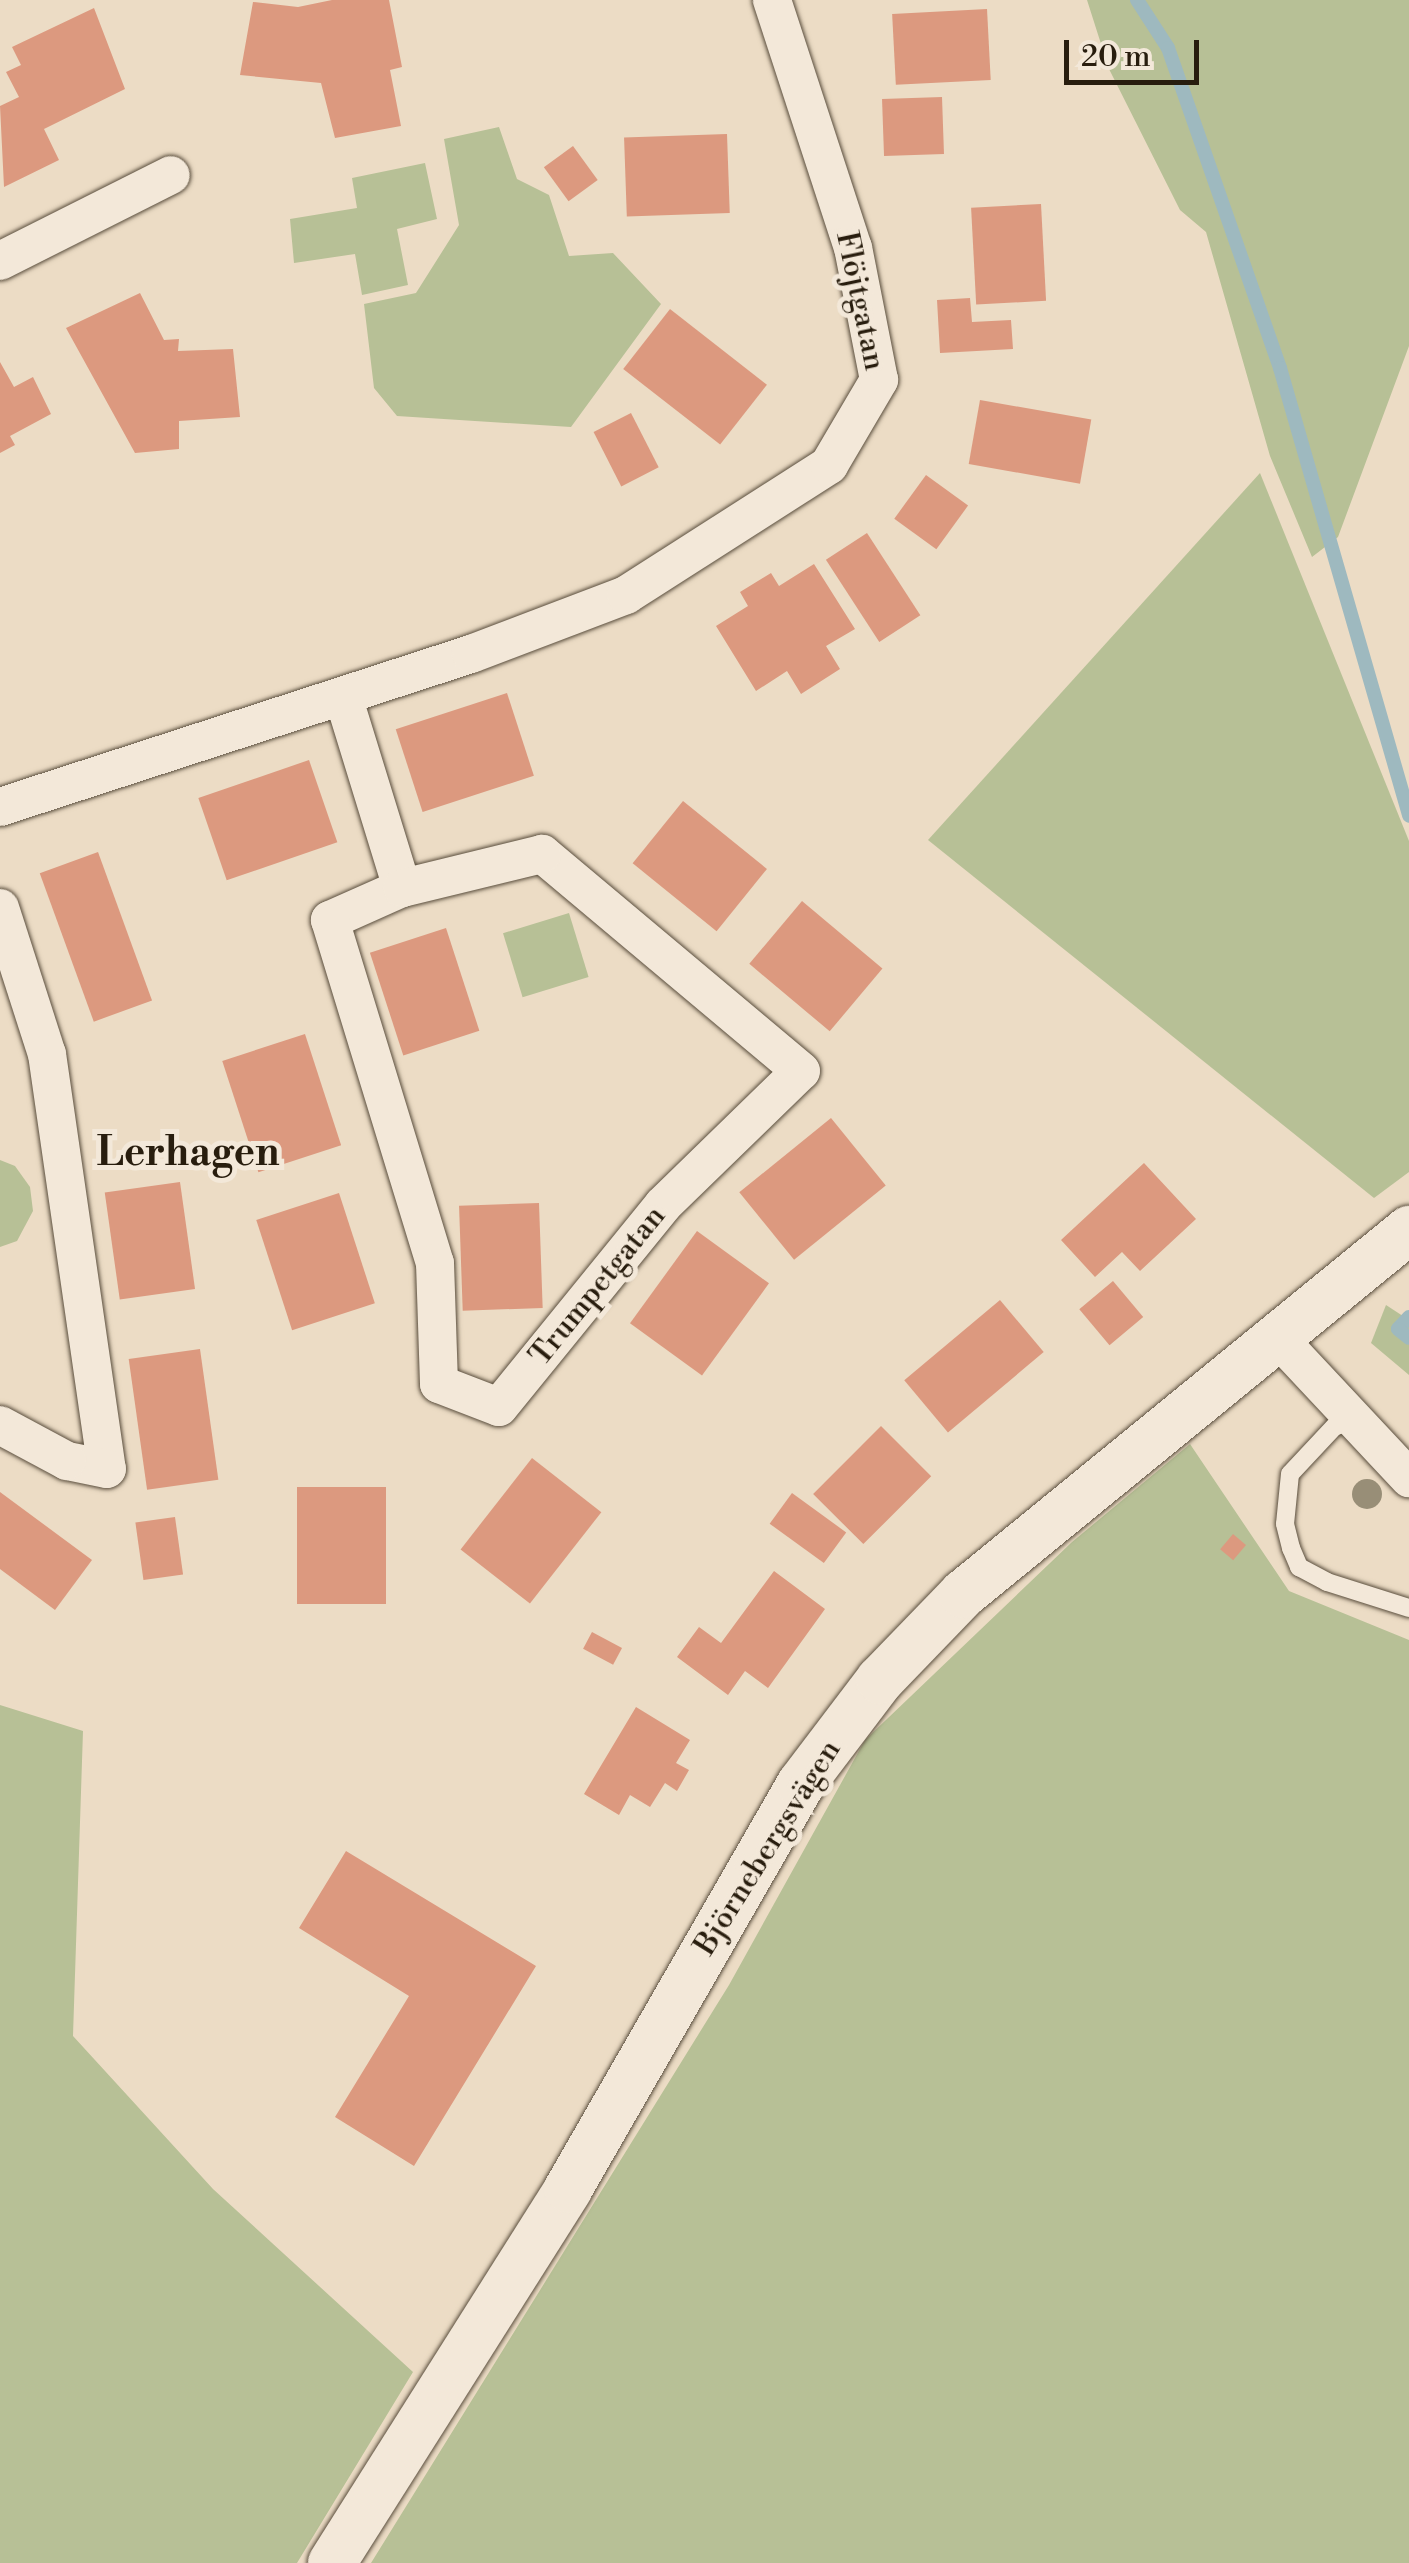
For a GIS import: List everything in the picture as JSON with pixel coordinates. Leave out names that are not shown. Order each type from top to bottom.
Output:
[{"type":"street","name":"Flöjtgatan","points":[[344,696],[626,595],[829,465],[879,380],[853,248],[772,0]]},
{"type":"street","points":[[0,260],[171,175]]},
{"type":"street","points":[[0,807],[344,696],[402,888]]},
{"type":"street","name":"Trumpetgatan","points":[[542,854],[801,1071],[663,1205],[499,1407],[438,1384],[436,1263],[330,920],[402,888],[542,854]]},
{"type":"street","points":[[0,908],[47,1054],[107,1468],[67,1461],[0,1425]]},
{"type":"street","name":"Björnebergsvägen","points":[[332,2563],[568,2189],[801,1784],[880,1680],[963,1594],[1409,1230]]},
{"type":"street","points":[[1276,1336],[1409,1478]]},
{"type":"lane","points":[[1357,1419],[1334,1427],[1290,1474],[1285,1512],[1290,1548],[1299,1566],[1327,1582],[1409,1608]]},
{"type":"green space","points":[[1087,0],[1409,0],[1409,346],[1338,537],[1312,557],[1270,456],[1206,232],[1180,210],[1109,69]]},
{"type":"green space","points":[[499,127],[517,179],[549,195],[569,256],[613,253],[661,304],[571,427],[397,416],[374,388],[364,304],[416,293],[459,225],[444,139]]},
{"type":"green space","points":[[425,163],[437,219],[397,229],[408,285],[362,295],[355,254],[294,263],[290,219],[357,208],[352,178]]},
{"type":"green space","points":[[1260,473],[1409,841],[1409,1172],[1374,1198],[928,840]]},
{"type":"green space","points":[[569,913],[589,977],[523,997],[503,933]]},
{"type":"green space","points":[[0,1160],[15,1166],[30,1187],[33,1211],[17,1241],[0,1247]]},
{"type":"green space","points":[[1386,1305],[1409,1320],[1409,1375],[1371,1343]]},
{"type":"green space","points":[[1190,1444],[1289,1591],[1409,1640],[1409,2563],[371,2563],[729,1985],[865,1740],[1072,1542]]},
{"type":"green space","points":[[0,1705],[83,1731],[73,2036],[213,2189],[413,2372],[297,2563],[0,2563]]},
{"type":"building","points":[[332,0],[389,0],[402,67],[390,70],[401,126],[335,138],[321,83],[240,75],[253,2],[298,7]]},
{"type":"building","points":[[94,8],[125,89],[44,129],[59,160],[4,187],[0,106],[19,97],[6,72],[21,65],[12,47]]},
{"type":"building","points":[[987,9],[991,80],[896,85],[892,14]]},
{"type":"building","points":[[942,97],[944,154],[884,156],[882,99]]},
{"type":"building","points":[[727,134],[730,213],[627,217],[624,138]]},
{"type":"building","points":[[573,146],[598,180],[569,201],[544,167]]},
{"type":"building","points":[[1041,204],[1046,301],[976,305],[971,208]]},
{"type":"building","points":[[140,293],[164,340],[179,339],[178,351],[233,349],[240,417],[179,421],[179,449],[135,453],[66,328]]},
{"type":"building","points":[[970,298],[972,322],[1011,320],[1013,349],[940,353],[937,300]]},
{"type":"building","points":[[670,309],[767,385],[720,445],[623,369]]},
{"type":"building","points":[[0,362],[14,387],[33,377],[51,414],[10,436],[15,445],[0,453]]},
{"type":"building","points":[[980,400],[1091,420],[1080,484],[969,464]]},
{"type":"building","points":[[631,413],[659,467],[621,486],[594,432]]},
{"type":"building","points":[[926,475],[968,506],[936,549],[894,519]]},
{"type":"building","points":[[867,533],[920,615],[879,642],[826,560]]},
{"type":"building","points":[[814,564],[855,629],[826,646],[840,669],[801,694],[787,671],[756,691],[716,626],[748,606],[740,592],[771,573],[779,586]]},
{"type":"building","points":[[507,693],[534,776],[423,812],[396,729]]},
{"type":"building","points":[[309,760],[337,842],[227,880],[198,798]]},
{"type":"building","points":[[683,801],[767,869],[717,931],[633,863]]},
{"type":"building","points":[[98,852],[152,1000],[94,1022],[40,873]]},
{"type":"building","points":[[802,901],[882,968],[830,1031],[749,964]]},
{"type":"building","points":[[446,928],[479,1031],[403,1055],[370,953]]},
{"type":"building","points":[[305,1034],[341,1145],[258,1172],[222,1061]]},
{"type":"building","points":[[831,1118],[886,1186],[794,1260],[739,1192]]},
{"type":"building","points":[[1144,1163],[1196,1219],[1140,1271],[1122,1252],[1095,1277],[1061,1240]]},
{"type":"building","points":[[180,1182],[195,1289],[120,1300],[105,1193]]},
{"type":"building","points":[[339,1193],[375,1303],[292,1330],[256,1220]]},
{"type":"building","points":[[539,1203],[543,1308],[463,1311],[459,1206]]},
{"type":"building","points":[[697,1231],[769,1283],[702,1376],[630,1323]]},
{"type":"building","points":[[1113,1281],[1143,1317],[1110,1345],[1079,1309]]},
{"type":"building","points":[[1000,1300],[1044,1352],[948,1432],[904,1380]]},
{"type":"building","points":[[200,1349],[218,1480],[147,1490],[129,1359]]},
{"type":"building","points":[[881,1426],[931,1476],[863,1544],[813,1494]]},
{"type":"building","points":[[532,1458],[601,1512],[530,1604],[461,1549]]},
{"type":"building","points":[[297,1487],[386,1487],[386,1604],[297,1604]]},
{"type":"building","points":[[0,1492],[92,1560],[55,1610],[0,1569]]},
{"type":"building","points":[[792,1493],[846,1532],[824,1563],[770,1524]]},
{"type":"building","points":[[175,1517],[183,1574],[143,1580],[135,1523]]},
{"type":"building","points":[[1233,1534],[1246,1545],[1233,1560],[1220,1549]]},
{"type":"building","points":[[774,1571],[825,1609],[768,1688],[745,1671],[728,1695],[677,1657],[699,1627],[721,1643]]},
{"type":"building","points":[[592,1632],[622,1648],[613,1665],[583,1649]]},
{"type":"building","points":[[636,1707],[690,1740],[676,1763],[689,1770],[677,1791],[665,1783],[650,1807],[630,1795],[619,1815],[584,1794]]},
{"type":"building","points":[[346,1851],[536,1966],[414,2166],[335,2117],[409,1996],[299,1928]]},
{"type":"waterway","points":[[1137,0],[1168,48],[1280,368],[1409,816]]},
{"type":"waterway","points":[[1409,1317],[1398,1329],[1409,1338]]},
{"type":"district","name":"Lerhagen","points":[[188,1153]]}]
